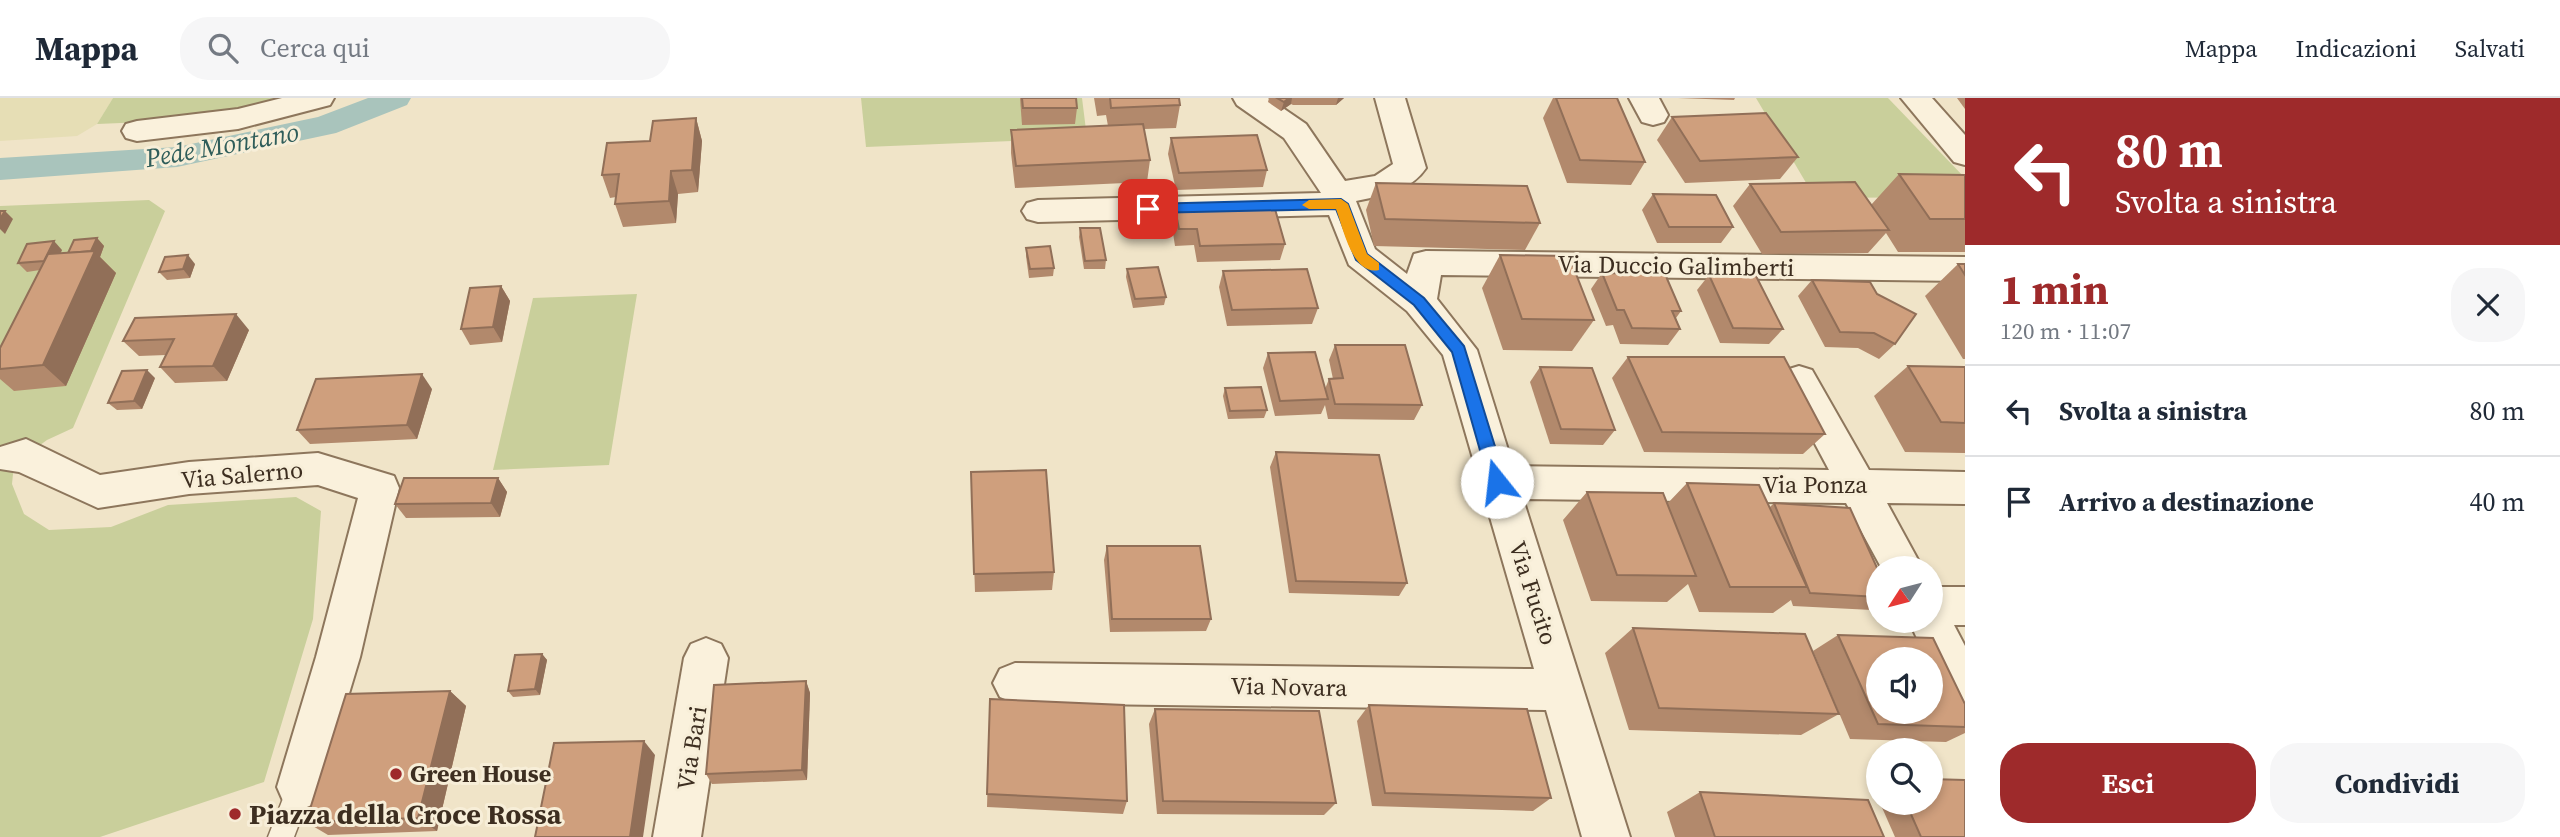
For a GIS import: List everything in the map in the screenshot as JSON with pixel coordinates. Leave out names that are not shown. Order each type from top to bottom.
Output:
[{"type":"street","points":[[137,131],[238,119],[319,98]]},
{"type":"street","name":"Via Fucito","points":[[1248,98],[1295,131],[1339,198],[1361,256],[1419,302],[1459,350],[1497,482],[1564,690],[1606,837]]},
{"type":"street","points":[[1038,211],[1339,198],[1383,185],[1409,168],[1390,98]]},
{"type":"street","points":[[1916,98],[1965,155]]},
{"type":"street","name":"Via Duccio Galimberti","points":[[1419,302],[1426,263],[1965,268]]},
{"type":"street","points":[[1799,380],[1896,556]]},
{"type":"street","name":"Via Salerno","points":[[14,458],[26,455],[37,465],[98,492],[189,478],[318,470],[380,488],[338,657],[300,787]]},
{"type":"street","name":"Via Ponza","points":[[1497,482],[1965,488]]},
{"type":"street","points":[[1943,606],[1965,606]]},
{"type":"street","points":[[1936,634],[1965,691]]},
{"type":"street","name":"Via Bari","points":[[677,837],[706,658]]},
{"type":"street","name":"Via Novara","points":[[1014,683],[1564,690]]},
{"type":"lane","points":[[281,837],[300,787]]},
{"type":"shaded area","points":[[0,98],[113,98],[97,124],[77,136],[0,141]]},
{"type":"green space","points":[[113,98],[290,98],[170,121],[97,124]]},
{"type":"green space","points":[[861,98],[1082,98],[1087,138],[866,147]]},
{"type":"green space","points":[[1756,98],[1888,98],[1965,178],[1965,197],[1815,198]]},
{"type":"green space","points":[[149,200],[165,211],[73,428],[47,440],[14,464],[12,484],[24,514],[49,530],[111,527],[168,505],[296,497],[321,511],[313,619],[264,782],[100,837],[0,837],[0,206]]},
{"type":"green space","points":[[637,294],[609,465],[493,470],[533,298]]},
{"type":"building","points":[[1022,98],[1076,98],[1077,108],[1023,108]]},
{"type":"building","points":[[1110,98],[1179,98],[1180,105],[1111,108]]},
{"type":"building","points":[[1556,98],[1617,98],[1645,162],[1580,160]]},
{"type":"building","points":[[1766,113],[1798,157],[1700,161],[1672,117]]},
{"type":"building","points":[[696,118],[692,170],[671,171],[669,201],[615,204],[619,174],[602,175],[607,143],[650,141],[653,121]]},
{"type":"building","points":[[1143,124],[1150,160],[1016,166],[1011,130]]},
{"type":"building","points":[[1257,135],[1267,170],[1179,173],[1171,138]]},
{"type":"building","points":[[1899,174],[1965,175],[1965,219],[1930,219]]},
{"type":"building","points":[[1855,182],[1889,230],[1781,232],[1750,184]]},
{"type":"building","points":[[1376,183],[1527,186],[1540,223],[1385,219]]},
{"type":"building","points":[[1653,194],[1716,195],[1733,227],[1669,227]]},
{"type":"building","points":[[1273,202],[1285,244],[1200,246],[1197,229],[1179,229],[1174,204]]},
{"type":"building","points":[[1080,228],[1100,228],[1106,260],[1085,261]]},
{"type":"building","points":[[97,238],[91,251],[68,253],[74,240]]},
{"type":"building","points":[[54,241],[44,261],[18,263],[27,244]]},
{"type":"building","points":[[1050,246],[1054,268],[1030,269],[1026,248]]},
{"type":"building","points":[[95,251],[43,365],[0,369],[0,348],[48,254]]},
{"type":"building","points":[[188,255],[183,269],[159,272],[165,257]]},
{"type":"building","points":[[1500,255],[1569,256],[1594,320],[1522,319]]},
{"type":"building","points":[[1958,264],[1965,264],[1965,275]]},
{"type":"building","points":[[1158,267],[1166,297],[1135,299],[1127,269]]},
{"type":"building","points":[[1307,269],[1318,308],[1232,310],[1223,271]]},
{"type":"building","points":[[1602,273],[1665,274],[1681,311],[1672,311],[1680,329],[1632,328],[1624,310],[1617,310]]},
{"type":"building","points":[[1709,275],[1756,276],[1783,329],[1733,328]]},
{"type":"building","points":[[1812,280],[1870,282],[1877,294],[1916,314],[1895,344],[1874,333],[1840,332]]},
{"type":"building","points":[[501,286],[493,327],[461,329],[470,288]]},
{"type":"building","points":[[236,314],[213,366],[160,367],[174,339],[123,341],[135,318]]},
{"type":"building","points":[[1335,345],[1405,345],[1422,405],[1335,404],[1329,379],[1343,378]]},
{"type":"building","points":[[1315,352],[1328,399],[1280,401],[1268,353]]},
{"type":"building","points":[[1628,357],[1784,357],[1825,434],[1662,432]]},
{"type":"building","points":[[1908,366],[1965,367],[1965,423],[1941,422]]},
{"type":"building","points":[[1540,367],[1592,368],[1615,430],[1561,429]]},
{"type":"building","points":[[147,370],[134,401],[108,403],[122,371]]},
{"type":"building","points":[[422,374],[407,425],[297,430],[316,379]]},
{"type":"building","points":[[1261,387],[1267,410],[1230,411],[1225,388]]},
{"type":"building","points":[[1276,452],[1379,455],[1407,583],[1296,581]]},
{"type":"building","points":[[1046,470],[1054,572],[974,574],[971,472]]},
{"type":"building","points":[[404,478],[498,478],[491,503],[395,504]]},
{"type":"building","points":[[1687,483],[1759,485],[1807,587],[1730,587]]},
{"type":"building","points":[[1587,492],[1663,493],[1696,576],[1617,575]]},
{"type":"building","points":[[1774,503],[1850,508],[1872,556],[1866,556],[1866,596],[1810,593]]},
{"type":"building","points":[[1107,546],[1200,546],[1211,619],[1112,619]]},
{"type":"building","points":[[1633,628],[1805,634],[1839,714],[1659,708]]},
{"type":"building","points":[[1838,635],[1933,638],[1937,647],[1866,647],[1866,697]]},
{"type":"building","points":[[542,654],[535,689],[508,691],[515,655]]},
{"type":"building","points":[[1943,659],[1965,704],[1965,727],[1878,724],[1943,724]]},
{"type":"building","points":[[806,681],[802,770],[706,774],[714,685]]},
{"type":"building","points":[[450,691],[418,818],[306,822],[346,694]]},
{"type":"building","points":[[990,699],[1124,705],[1127,801],[987,794]]},
{"type":"building","points":[[1369,705],[1527,709],[1551,798],[1385,793]]},
{"type":"building","points":[[1155,709],[1319,711],[1336,803],[1163,801]]},
{"type":"building","points":[[644,741],[630,837],[535,837],[554,743]]},
{"type":"building","points":[[1943,779],[1965,780],[1965,837],[1921,837],[1911,815],[1943,815]]},
{"type":"building","points":[[1700,792],[1866,800],[1866,815],[1874,815],[1884,837],[1715,837]]},
{"type":"waterway","name":"Pede Montano","points":[[0,169],[177,157],[325,126],[396,98]]},
{"type":"slow traffic","points":[[1309,205],[1341,204],[1361,256],[1374,266]]},
{"type":"place","name":"Green House","points":[[396,774]]},
{"type":"place","name":"Piazza della Croce Rossa","points":[[235,814]]},
{"type":"route","points":[[1148,209],[1341,204],[1361,256],[1419,302],[1459,350],[1497,482]]}]
